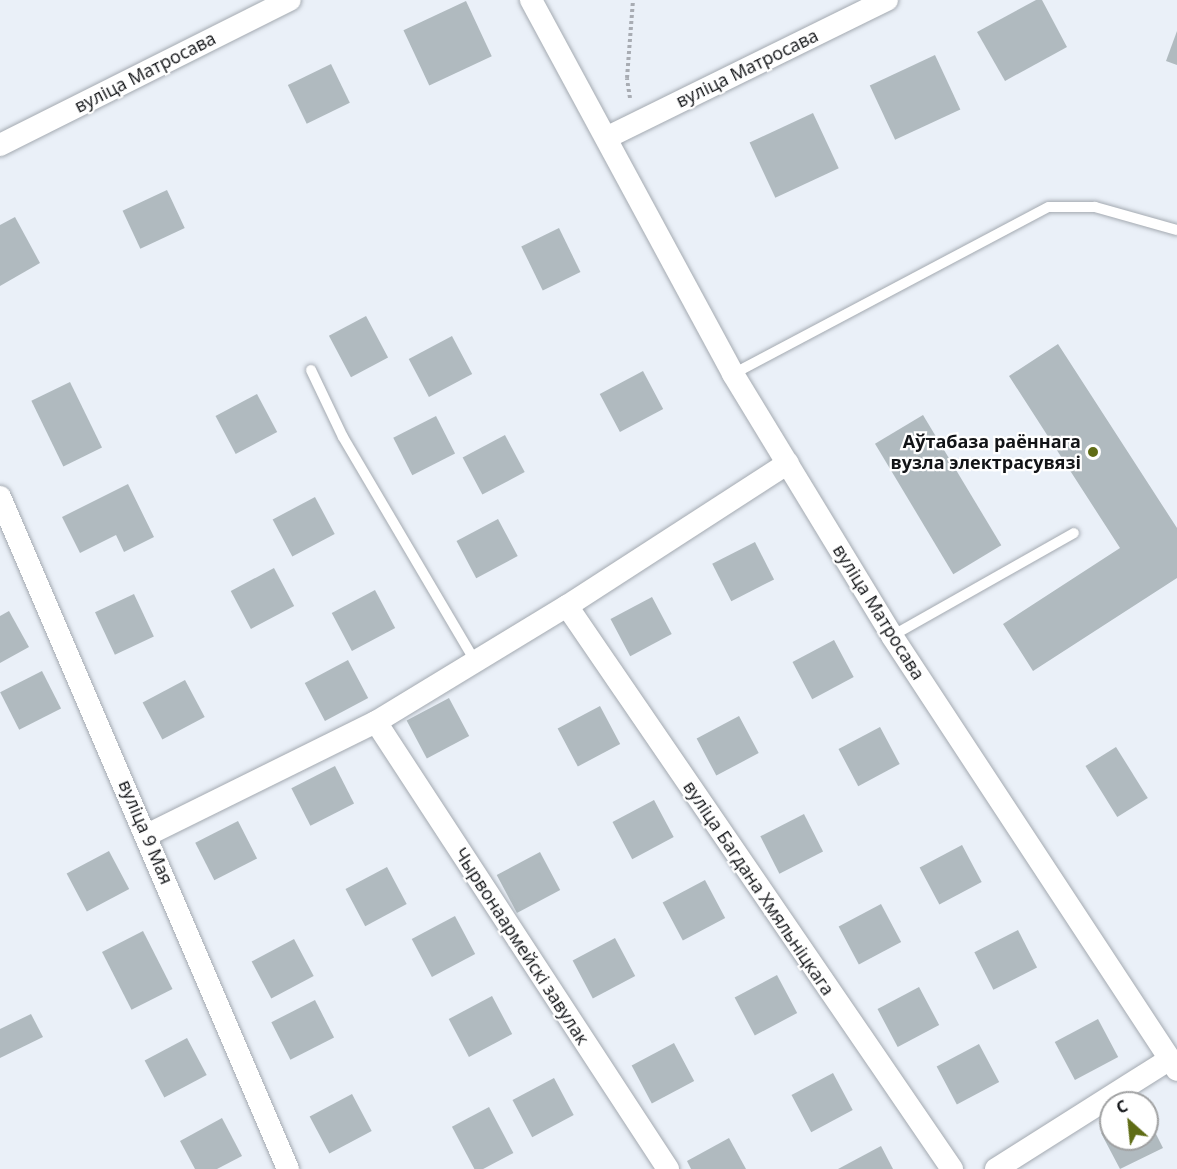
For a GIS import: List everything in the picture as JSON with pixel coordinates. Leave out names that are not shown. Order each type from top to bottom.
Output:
[{"type":"street","name":"вуліца Матросава","points":[[0,145],[290,0]]},
{"type":"street","name":"вуліца Матросава","points":[[531,0],[608,137],[734,374],[892,636],[1174,1064]]},
{"type":"street","name":"вуліца Матросава","points":[[608,137],[886,0]]},
{"type":"street","points":[[147,835],[376,722],[567,606],[788,463]]},
{"type":"street","name":"вуліца 9 Мая","points":[[0,497],[147,835],[288,1169]]},
{"type":"street","name":"вуліца Багдана Хмяльніцкага","points":[[567,606],[952,1169]]},
{"type":"street","name":"Чырвонаармейскі завулак","points":[[376,722],[668,1169]]},
{"type":"street","points":[[996,1169],[1174,1064]]},
{"type":"lane","points":[[734,374],[1048,207],[1095,207],[1177,231]]},
{"type":"lane","points":[[310,370],[343,437],[476,663]]},
{"type":"lane","points":[[892,636],[1074,533]]},
{"type":"path","points":[[633,0],[627,78],[635,124]]},
{"type":"building","points":[[1036,0],[1042,0],[1067,47],[1005,81],[977,32]]},
{"type":"building","points":[[466,1],[492,56],[429,85],[403,30]]},
{"type":"building","points":[[1177,31],[1177,65],[1166,61]]},
{"type":"building","points":[[935,55],[960,109],[895,140],[870,85]]},
{"type":"building","points":[[331,64],[350,103],[307,124],[288,85]]},
{"type":"building","points":[[813,113],[839,168],[775,198],[750,143]]},
{"type":"building","points":[[167,190],[185,228],[140,249],[123,211]]},
{"type":"building","points":[[15,217],[40,263],[0,286],[0,225]]},
{"type":"building","points":[[559,228],[580,272],[543,290],[521,246]]},
{"type":"building","points":[[366,316],[388,357],[351,377],[329,336]]},
{"type":"building","points":[[452,336],[472,374],[429,397],[409,359]]},
{"type":"building","name":"Аўтабаза раённага вузла электрасувязі","points":[[1058,344],[1177,528],[1177,578],[1033,671],[1003,624],[1120,548],[1009,376]]},
{"type":"building","points":[[643,371],[663,409],[620,432],[600,394]]},
{"type":"building","points":[[70,382],[102,448],[63,466],[31,401]]},
{"type":"building","points":[[257,394],[277,432],[236,454],[216,416]]},
{"type":"building","points":[[923,415],[1001,545],[953,574],[875,444]]},
{"type":"building","points":[[436,416],[455,453],[412,475],[393,438]]},
{"type":"building","points":[[505,435],[525,472],[482,495],[463,458]]},
{"type":"building","points":[[128,484],[154,537],[124,552],[116,535],[80,553],[62,517]]},
{"type":"building","points":[[315,497],[335,534],[292,557],[273,520]]},
{"type":"building","points":[[498,519],[518,556],[476,578],[457,541]]},
{"type":"building","points":[[755,542],[774,579],[731,601],[712,564]]},
{"type":"building","points":[[274,568],[294,606],[251,629],[231,591]]},
{"type":"building","points":[[375,590],[395,628],[352,651],[332,613]]},
{"type":"building","points":[[134,594],[154,637],[115,655],[95,612]]},
{"type":"building","points":[[652,597],[672,634],[630,656],[611,619]]},
{"type":"building","points":[[9,611],[29,647],[0,663],[0,616]]},
{"type":"building","points":[[834,640],[854,677],[812,699],[793,662]]},
{"type":"building","points":[[348,660],[368,698],[325,721],[305,683]]},
{"type":"building","points":[[42,671],[61,708],[19,730],[0,692]]},
{"type":"building","points":[[185,680],[205,717],[162,740],[143,703]]},
{"type":"building","points":[[449,698],[469,736],[427,759],[407,721]]},
{"type":"building","points":[[600,706],[620,744],[578,767],[558,729]]},
{"type":"building","points":[[739,716],[759,753],[716,776],[697,739]]},
{"type":"building","points":[[880,727],[900,764],[858,786],[839,749]]},
{"type":"building","points":[[1116,747],[1148,798],[1117,817],[1085,766]]},
{"type":"building","points":[[335,766],[354,803],[310,826],[291,788]]},
{"type":"building","points":[[654,800],[674,837],[632,859],[613,822]]},
{"type":"building","points":[[804,814],[823,851],[779,874],[760,836]]},
{"type":"building","points":[[238,821],[257,858],[214,880],[195,843]]},
{"type":"building","points":[[962,845],[982,882],[939,905],[920,868]]},
{"type":"building","points":[[109,851],[129,889],[87,912],[67,874]]},
{"type":"building","points":[[540,852],[560,890],[517,913],[497,875]]},
{"type":"building","points":[[387,867],[407,904],[365,926],[346,889]]},
{"type":"building","points":[[705,880],[725,918],[683,941],[663,903]]},
{"type":"building","points":[[881,904],[901,942],[859,965],[839,927]]},
{"type":"building","points":[[455,916],[475,954],[432,977],[412,939]]},
{"type":"building","points":[[1018,930],[1037,967],[993,990],[974,952]]},
{"type":"building","points":[[143,931],[173,989],[132,1010],[102,952]]},
{"type":"building","points":[[615,938],[635,976],[593,999],[573,961]]},
{"type":"building","points":[[294,939],[314,976],[271,999],[252,962]]},
{"type":"building","points":[[777,975],[797,1013],[755,1036],[735,998]]},
{"type":"building","points":[[919,987],[939,1025],[898,1047],[878,1009]]},
{"type":"building","points":[[492,996],[512,1034],[469,1057],[449,1019]]},
{"type":"building","points":[[315,1000],[334,1037],[290,1060],[271,1022]]},
{"type":"building","points":[[31,1014],[43,1037],[0,1058],[0,1029]]},
{"type":"building","points":[[1098,1019],[1118,1057],[1075,1080],[1055,1042]]},
{"type":"building","points":[[187,1038],[207,1075],[164,1098],[145,1061]]},
{"type":"building","points":[[674,1043],[694,1081],[652,1104],[632,1066]]},
{"type":"building","points":[[979,1044],[999,1082],[957,1105],[937,1067]]},
{"type":"building","points":[[833,1073],[853,1110],[811,1132],[792,1095]]},
{"type":"building","points":[[554,1078],[574,1115],[532,1137],[513,1100]]},
{"type":"building","points":[[352,1094],[372,1131],[329,1154],[310,1117]]},
{"type":"building","points":[[489,1107],[513,1153],[483,1169],[474,1169],[452,1127]]},
{"type":"building","points":[[222,1118],[242,1156],[217,1169],[195,1169],[180,1141]]},
{"type":"building","points":[[729,1138],[746,1169],[691,1169],[687,1161]]},
{"type":"building","points":[[881,1146],[893,1169],[838,1169]]},
{"type":"building","points":[[1110,1151],[1157,1151],[1120,1169]]},
{"type":"place","name":"Аўтабаза раённага вузла электрасувязі","points":[[1093,452]]}]
